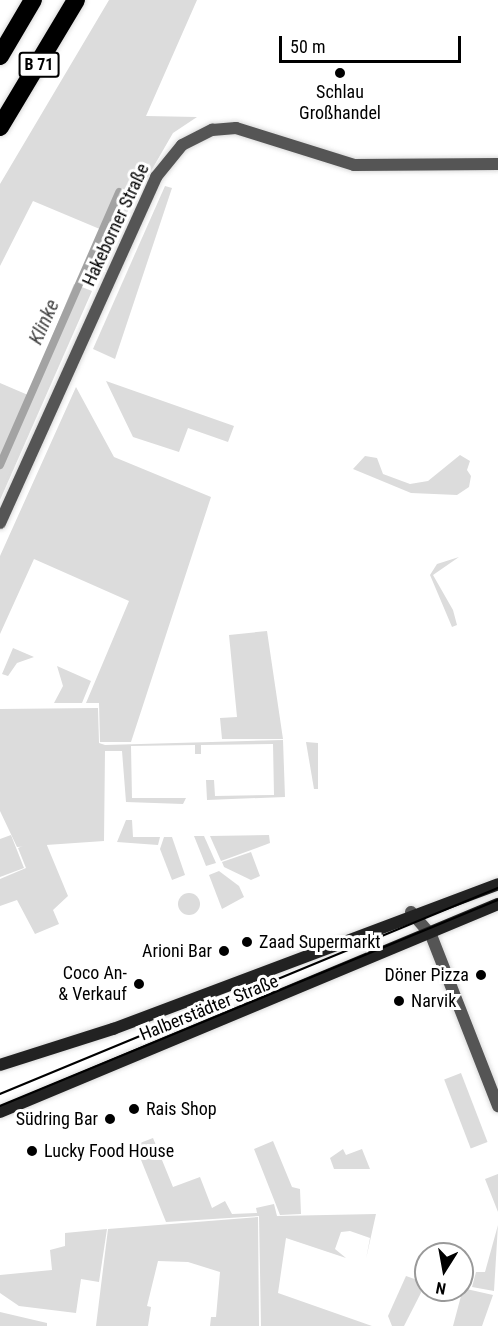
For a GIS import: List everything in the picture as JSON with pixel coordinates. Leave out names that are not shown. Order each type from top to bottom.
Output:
[{"type":"highway","name":"B 71","points":[[0,56],[33,0]]},
{"type":"highway","name":"B 71","points":[[0,127],[76,0]]},
{"type":"street","name":"Hakeborner Straße","points":[[0,523],[156,177],[182,145],[212,130],[236,128],[354,165],[498,164]]},
{"type":"street","name":"Halberstädter Straße","points":[[0,1065],[113,1029],[411,912],[498,884]]},
{"type":"street","name":"Halberstädter Straße","points":[[0,1112],[430,935],[498,904]]},
{"type":"street","points":[[411,912],[430,935],[498,1106]]},
{"type":"shaded area","points":[[109,0],[197,0],[146,116],[197,117],[173,133],[114,235],[33,201],[0,266],[0,184]]},
{"type":"shaded area","points":[[165,186],[172,188],[115,359],[93,349]]},
{"type":"shaded area","points":[[74,284],[92,291],[0,500],[0,383],[28,395]]},
{"type":"shaded area","points":[[106,381],[234,426],[228,442],[188,428],[179,452],[133,437]]},
{"type":"shaded area","points":[[76,387],[114,457],[211,497],[131,742],[100,742],[99,703],[86,703],[129,601],[34,559],[0,634],[0,556]]},
{"type":"shaded area","points":[[460,455],[470,461],[467,470],[471,476],[469,487],[457,495],[411,493],[353,469],[365,456],[377,458],[383,474],[410,484],[428,481]]},
{"type":"shaded area","points":[[459,557],[433,575],[453,610],[457,625],[452,627],[430,575],[437,564]]},
{"type":"shaded area","points":[[267,631],[283,739],[222,739],[220,718],[237,717],[229,635]]},
{"type":"shaded area","points":[[13,648],[34,657],[17,663],[8,676],[2,674]]},
{"type":"shaded area","points":[[57,666],[91,681],[82,703],[54,703],[63,686]]},
{"type":"shaded area","points":[[98,708],[99,743],[105,745],[283,740],[285,797],[207,800],[206,780],[214,780],[215,796],[274,795],[273,744],[201,745],[201,754],[195,754],[195,745],[131,746],[132,798],[186,798],[183,804],[126,802],[122,751],[105,751],[104,841],[17,847],[0,811],[0,709]]},
{"type":"shaded area","points":[[306,742],[318,743],[318,789],[314,789]]},
{"type":"shaded area","points":[[126,820],[132,820],[133,837],[160,837],[158,845],[117,842]]},
{"type":"shaded area","points":[[11,835],[24,868],[0,877],[0,839]]},
{"type":"shaded area","points":[[269,835],[270,843],[221,861],[210,836]]},
{"type":"shaded area","points":[[194,836],[204,836],[216,863],[206,866]]},
{"type":"shaded area","points":[[164,837],[172,837],[185,875],[172,880],[160,849]]},
{"type":"shaded area","points":[[29,843],[46,843],[68,896],[53,910],[59,924],[35,934],[17,900],[0,906],[0,879],[26,868],[18,848]]},
{"type":"shaded area","points":[[251,852],[260,876],[251,880],[224,867],[222,862]]},
{"type":"shaded area","points":[[219,871],[239,886],[244,897],[222,909],[209,875]]},
{"type":"shaded area","points":[[189,893],[197,896],[200,904],[197,912],[189,915],[181,912],[178,904],[181,896]]},
{"type":"shaded area","points":[[461,1073],[488,1142],[471,1149],[444,1079]]},
{"type":"shaded area","points":[[153,1138],[173,1187],[200,1177],[212,1208],[225,1201],[232,1214],[257,1213],[256,1208],[274,1204],[277,1216],[376,1214],[366,1259],[370,1238],[350,1231],[341,1232],[335,1249],[346,1258],[286,1238],[278,1293],[372,1326],[261,1326],[259,1216],[166,1222],[135,1145]]},
{"type":"shaded area","points":[[273,1141],[292,1187],[300,1189],[301,1214],[280,1215],[254,1149]]},
{"type":"shaded area","points":[[343,1149],[346,1155],[362,1149],[370,1169],[334,1169],[330,1158]]},
{"type":"shaded area","points":[[498,1174],[498,1212],[485,1179]]},
{"type":"shaded area","points":[[258,1217],[259,1326],[210,1326],[211,1317],[216,1317],[220,1272],[188,1262],[158,1261],[147,1306],[151,1307],[148,1326],[96,1326],[108,1229]]},
{"type":"shaded area","points":[[498,1225],[494,1291],[474,1287],[476,1272],[485,1272]]},
{"type":"shaded area","points":[[107,1229],[99,1282],[81,1279],[76,1313],[19,1306],[0,1293],[0,1275],[52,1270],[50,1250],[65,1246],[65,1233]]},
{"type":"shaded area","points":[[406,1276],[414,1279],[414,1302],[416,1302],[404,1326],[392,1326],[388,1316]]},
{"type":"shaded area","points":[[474,1291],[493,1295],[482,1326],[453,1326],[459,1302],[474,1302]]},
{"type":"shaded area","points":[[0,1312],[47,1323],[47,1326],[0,1326]]},
{"type":"waterway","name":"Klinke","points":[[0,465],[119,192]]},
{"type":"tram line","points":[[0,1094],[498,888]]},
{"type":"tram line","points":[[0,1106],[498,900]]},
{"type":"place","name":"Schlau Großhandel","points":[[340,73]]},
{"type":"place","name":"Zaad Supermarkt","points":[[247,942]]},
{"type":"place","name":"Arioni Bar","points":[[224,951]]},
{"type":"place","name":"Döner Pizza","points":[[481,975]]},
{"type":"place","name":"Coco An- & Verkauf","points":[[139,984]]},
{"type":"place","name":"Narvik","points":[[399,1001]]},
{"type":"place","name":"Rais Shop","points":[[134,1109]]},
{"type":"place","name":"Südring Bar","points":[[110,1119]]},
{"type":"place","name":"Lucky Food House","points":[[32,1151]]}]
